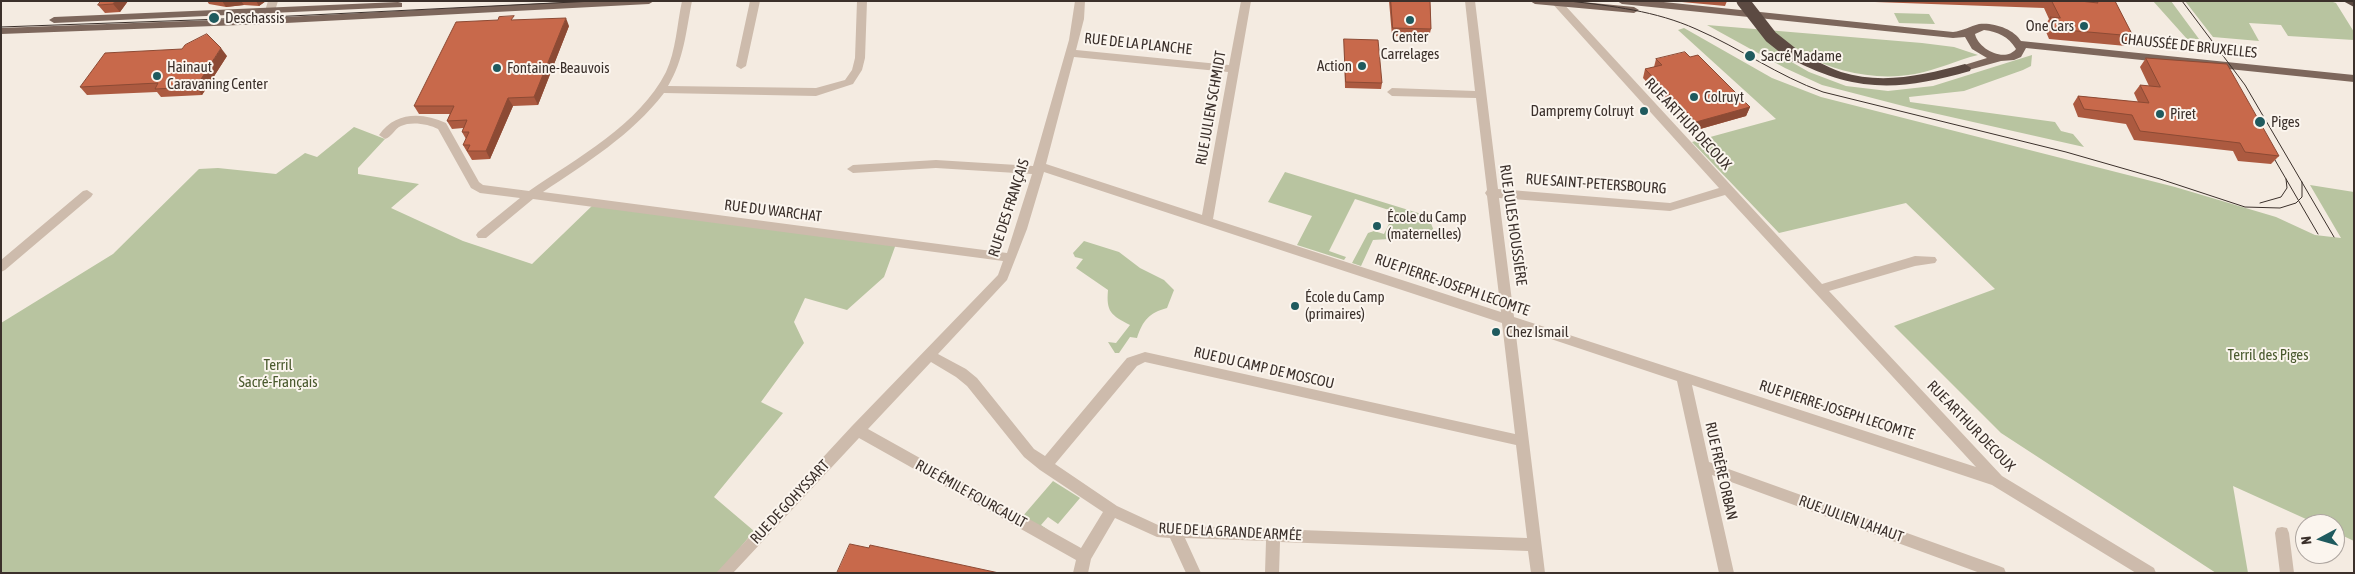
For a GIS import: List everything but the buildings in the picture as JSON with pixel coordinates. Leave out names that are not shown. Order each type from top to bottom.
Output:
[{"type":"highway","points":[[1743,1],[1771,37],[1795,56],[1816,68],[1837,76],[1876,83],[1914,82],[1965,68]]},
{"type":"highway","points":[[2349,1],[2354,2]]},
{"type":"main road","points":[[1,23],[272,6],[473,1]]},
{"type":"main road","points":[[1,31],[267,21],[648,1]]},
{"type":"main road","points":[[1535,1],[1940,38],[1974,46],[1988,54],[2002,58]]},
{"type":"main road","name":"CHAUSSÉE DE BRUXELLES","points":[[1622,1],[1939,34],[1970,33],[1977,28],[1997,29],[2014,37],[2020,44],[2354,78]]},
{"type":"main road","points":[[1970,33],[1970,40],[1974,46]]},
{"type":"main road","points":[[1965,68],[1987,60],[2017,55],[2020,52],[2020,44]]},
{"type":"street","points":[[482,235],[532,195],[636,119],[660,90],[672,70],[687,1]]},
{"type":"street","points":[[741,66],[755,1]]},
{"type":"street","points":[[660,90],[816,92],[849,82],[857,70],[860,58],[862,1]]},
{"type":"street","name":"RUE DES FRANÇAIS","points":[[857,430],[1003,277],[1011,258],[1039,168],[1070,53],[1080,1]]},
{"type":"street","name":"RUE JULIEN SCHMIDT","points":[[1207,220],[1246,1]]},
{"type":"street","name":"RUE JULES HOUSSIÈRE","points":[[1470,1],[1491,192],[1510,322],[1538,573]]},
{"type":"street","name":"RUE ARTHUR DECOUX","points":[[1556,2],[1727,190],[1997,480],[2148,573]]},
{"type":"street","points":[[267,21],[272,6]]},
{"type":"street","name":"RUE DE LA PLANCHE","points":[[1070,53],[1233,69]]},
{"type":"street","points":[[1392,92],[1480,95]]},
{"type":"street","name":"RUE DU WARCHAT","points":[[385,135],[397,124],[406,121],[437,123],[442,126],[475,185],[480,189],[1011,258]]},
{"type":"street","name":"RUE PIERRE-JOSEPH LECOMTE","points":[[853,169],[897,168],[936,164],[1039,168],[1207,220],[1510,322],[1997,480]]},
{"type":"street","name":"RUE SAINT-PETERSBOURG","points":[[1491,192],[1670,207],[1727,190]]},
{"type":"street","points":[[1,267],[87,194]]},
{"type":"street","points":[[1819,289],[1915,261],[1931,260]]},
{"type":"street","name":"RUE DE LA GRANDE ARMÉE","points":[[929,356],[961,373],[972,382],[1029,453],[1045,466],[1112,510],[1157,531],[1535,546]]},
{"type":"street","name":"RUE DU CAMP DE MOSCOU","points":[[1045,466],[1132,362],[1145,357],[1522,441]]},
{"type":"street","name":"RUE FRÈRE ORBAN","points":[[1683,377],[1727,573]]},
{"type":"street","name":"RUE ÉMILE FOURCAULT","points":[[857,430],[1084,557]]},
{"type":"street","name":"RUE DE GOHYSSART","points":[[723,573],[857,430]]},
{"type":"street","name":"RUE JULIEN LAHAUT","points":[[1704,466],[1999,573]]},
{"type":"street","points":[[1080,573],[1084,557],[1112,510]]},
{"type":"street","points":[[1174,531],[1194,573]]},
{"type":"street","points":[[2282,533],[2287,573]]},
{"type":"street","points":[[1272,573],[1273,535]]},
{"type":"green space","points":[[2153,1],[2171,1],[2199,39],[2187,39]]},
{"type":"green space","points":[[2185,1],[2330,1],[2336,3],[2354,32],[2354,40],[2288,36],[2281,25],[2249,23],[2259,41],[2213,37]]},
{"type":"green space","points":[[1894,13],[1929,14],[1935,24],[1899,23]]},
{"type":"green space","points":[[1707,25],[1922,43],[1954,47],[1978,55],[1923,72],[1900,76],[1871,75],[1842,70],[1802,54],[1788,60],[1809,72],[1846,86],[1888,91],[1933,86],[2032,55],[2031,66],[2023,70],[1964,91],[1909,97],[1910,102],[2055,122],[2061,131],[2073,134],[2084,147],[1911,108],[1822,85],[1785,68]]},
{"type":"green space","name":"Terril des Piges","points":[[1684,28],[1772,78],[1821,97],[2175,187],[2276,217],[2315,235],[2341,238],[2310,185],[2354,192],[2354,541],[2345,537],[2345,514],[2295,514],[2233,486],[2248,573],[2216,573],[2001,433],[1894,326],[1995,289],[1906,203],[1779,233],[1692,142],[1776,119],[1678,30]]},
{"type":"green space","name":"Terril Sacré-Français","points":[[354,127],[385,139],[358,168],[358,174],[419,184],[391,208],[463,241],[532,264],[594,204],[896,244],[884,277],[847,310],[805,298],[794,322],[804,343],[761,402],[783,413],[714,497],[754,531],[719,573],[1,573],[1,323],[113,254],[199,169],[218,168],[276,174],[305,153],[317,157]]},
{"type":"green space","points":[[1285,172],[1428,216],[1436,236],[1373,240],[1361,266],[1352,263],[1368,233],[1374,231],[1384,234],[1395,212],[1355,199],[1329,251],[1346,257],[1344,260],[1297,245],[1312,216],[1268,202]]},
{"type":"green space","points":[[1084,241],[1119,252],[1140,268],[1164,280],[1174,290],[1167,308],[1151,315],[1144,322],[1137,338],[1130,337],[1119,353],[1115,353],[1108,342],[1116,343],[1130,325],[1111,312],[1108,303],[1108,290],[1076,268],[1083,259],[1075,257],[1073,253]]},
{"type":"green space","points":[[1053,481],[1080,498],[1058,524],[1048,517],[1041,525],[1050,531],[1022,517]]},
{"type":"tram line","points":[[1,27],[250,18],[594,1]]},
{"type":"tram line","points":[[1569,1],[1634,10],[1681,23],[1790,78],[1823,92],[2066,152],[2160,179],[2245,207],[2280,208],[2299,200]]},
{"type":"tram line","points":[[2182,1],[2245,85],[2302,182]]},
{"type":"tram line","points":[[2268,148],[2299,200]]},
{"type":"tram line","points":[[2260,203],[2281,197],[2287,188],[2286,179]]},
{"type":"tram line","points":[[2299,200],[2302,197],[2302,182]]},
{"type":"tram line","points":[[2302,182],[2334,237]]},
{"type":"tram line","points":[[2299,200],[2318,234]]},
{"type":"place","name":"Deschassis","points":[[214,18]]},
{"type":"place","name":"Center Carrelages","points":[[1410,20]]},
{"type":"place","name":"One Cars","points":[[2084,26]]},
{"type":"place","name":"Sacré Madame","points":[[1750,56]]},
{"type":"place","name":"Action","points":[[1362,66]]},
{"type":"place","name":"Fontaine-Beauvois","points":[[497,68]]},
{"type":"place","name":"Hainaut Caravaning Center","points":[[157,76]]},
{"type":"place","name":"Colruyt","points":[[1694,97]]},
{"type":"place","name":"Dampremy Colruyt","points":[[1644,111]]},
{"type":"place","name":"Piret","points":[[2160,114]]},
{"type":"place","name":"Piges","points":[[2260,122]]},
{"type":"place","name":"École du Camp (maternelles)","points":[[1377,226]]},
{"type":"place","name":"École du Camp (primaires)","points":[[1295,306]]},
{"type":"place","name":"Chez Ismail","points":[[1496,332]]}]
